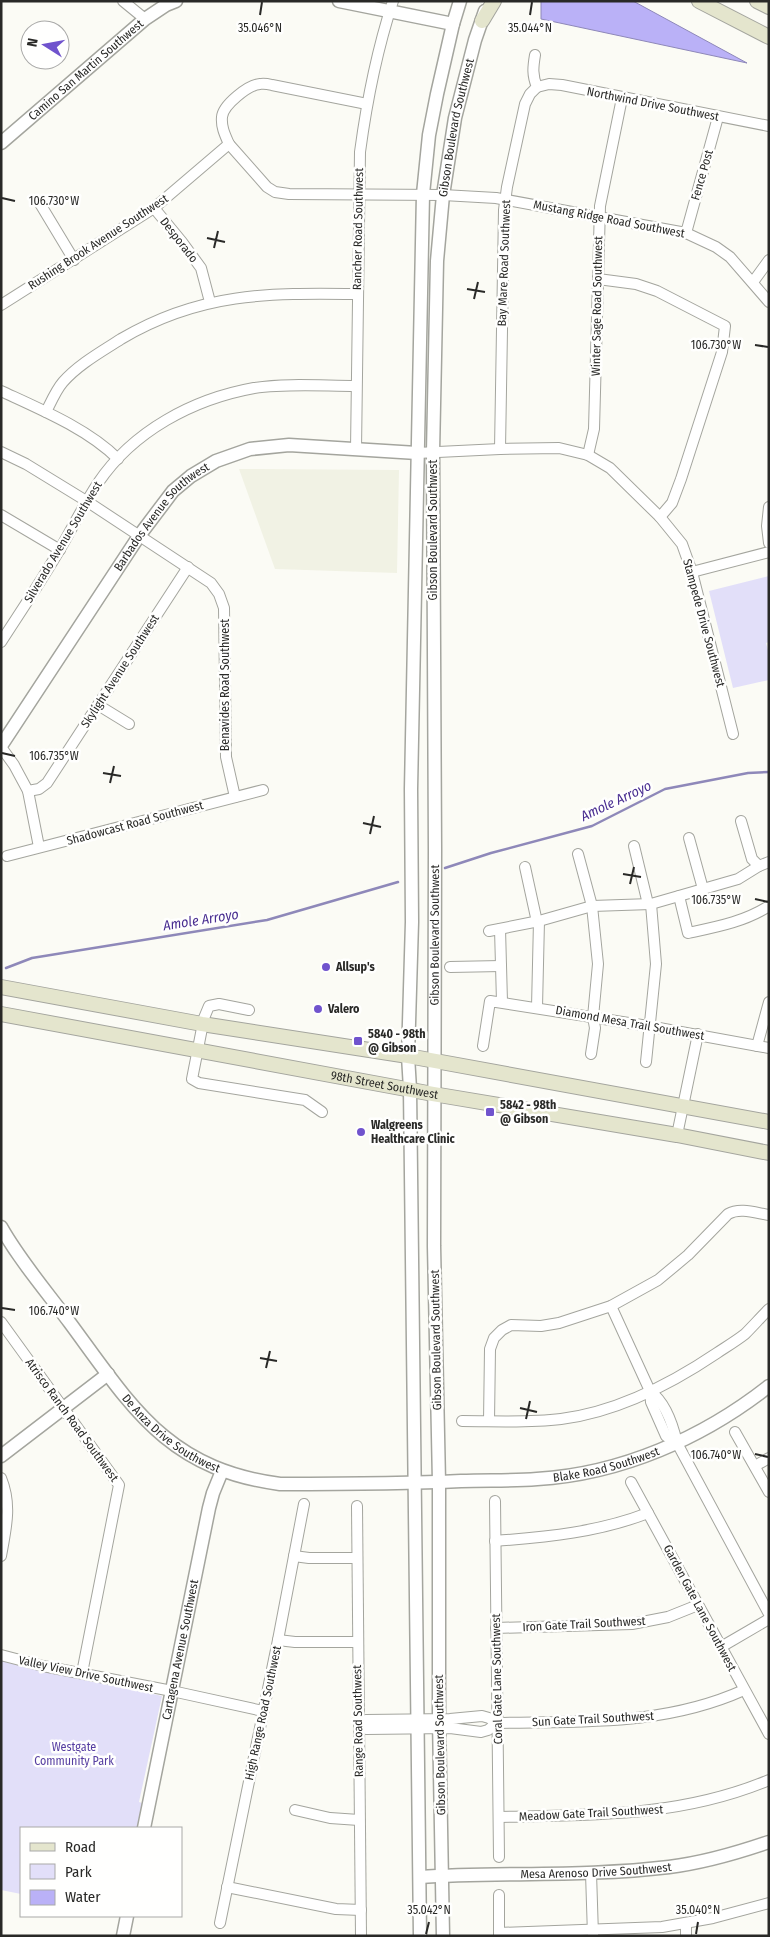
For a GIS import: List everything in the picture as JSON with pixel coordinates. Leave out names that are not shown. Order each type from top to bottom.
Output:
[{"type":"main road","points":[[482,21],[494,1]]},
{"type":"main road","points":[[699,1],[769,37]]},
{"type":"main road","points":[[757,1],[769,7]]},
{"type":"main road","points":[[1,987],[202,1024],[408,1056],[769,1122]]},
{"type":"main road","name":"98th Street Southwest","points":[[1,1014],[433,1094],[677,1135],[769,1153]]},
{"type":"street","points":[[123,1],[145,19]]},
{"type":"street","name":"Camino San Martin Southwest","points":[[1,142],[145,19],[166,5],[176,1]]},
{"type":"street","points":[[339,1],[391,6],[453,24]]},
{"type":"street","name":"Gibson Boulevard Southwest","points":[[443,1936],[439,1724],[408,1056],[412,922],[411,788],[423,194],[429,135],[453,24],[460,1]]},
{"type":"street","name":"Gibson Boulevard Southwest","points":[[420,1936],[418,1724],[434,1256],[433,452],[437,261],[442,194],[455,118],[475,40],[489,1]]},
{"type":"street","name":"Rancher Road Southwest","points":[[356,450],[360,152],[377,56],[391,6]]},
{"type":"street","points":[[535,55],[532,70],[537,87]]},
{"type":"street","points":[[230,144],[222,128],[222,115],[229,103],[249,88],[259,84],[367,104]]},
{"type":"street","name":"Northwind Drive Southwest","points":[[537,87],[549,84],[562,85],[769,126]]},
{"type":"street","name":"Bay Mare Road Southwest","points":[[500,449],[505,199],[525,104],[530,94],[537,87]]},
{"type":"street","name":"Winter Sage Road Southwest","points":[[588,455],[594,429],[599,216],[622,98]]},
{"type":"street","name":"Fence Post","points":[[686,233],[718,117]]},
{"type":"street","name":"Mustang Ridge Road Southwest","points":[[230,144],[267,187],[275,192],[290,194],[442,194],[505,199],[686,233],[716,247],[730,257],[769,302]]},
{"type":"street","name":"Rushing Brook Avenue Southwest","points":[[1,305],[154,208],[230,144]]},
{"type":"street","points":[[39,202],[74,260]]},
{"type":"street","name":"Desporado","points":[[154,208],[201,268],[210,302]]},
{"type":"street","points":[[753,282],[769,260]]},
{"type":"street","points":[[598,279],[636,284],[657,291],[725,326],[722,352],[681,479],[672,503],[660,517]]},
{"type":"street","points":[[46,412],[62,383],[90,359],[140,328],[172,314],[210,302],[269,294],[357,294]]},
{"type":"street","name":"Silverado Avenue Southwest","points":[[1,642],[60,550],[99,482],[118,459],[152,428],[188,408],[208,400],[252,388],[272,386],[356,386]]},
{"type":"street","points":[[1,391],[46,412],[100,443],[118,459]]},
{"type":"street","name":"Barbados Avenue Southwest","points":[[1,747],[140,536],[173,491],[191,476],[216,461],[250,449],[289,445],[417,453]]},
{"type":"street","name":"Stampede Drive Southwest","points":[[417,453],[559,448],[588,455],[610,468],[660,517],[682,544],[692,572],[733,734]]},
{"type":"street","name":"Benavides Road Southwest","points":[[1,452],[26,464],[88,502],[188,567],[211,583],[219,594],[224,608],[226,757],[235,796]]},
{"type":"street","points":[[769,508],[767,526],[769,543]]},
{"type":"street","points":[[1,515],[60,550]]},
{"type":"street","points":[[692,572],[769,552]]},
{"type":"street","name":"Skylight Avenue Southwest","points":[[28,791],[39,789],[47,783],[188,567]]},
{"type":"street","points":[[1,620],[11,626]]},
{"type":"street","points":[[98,705],[129,724]]},
{"type":"street","points":[[1,747],[14,765],[28,791],[39,848]]},
{"type":"street","name":"Shadowcast Road Southwest","points":[[7,856],[263,790]]},
{"type":"street","points":[[742,821],[752,859],[764,864]]},
{"type":"street","points":[[688,838],[703,889]]},
{"type":"street","points":[[634,846],[650,904],[656,964],[648,1026],[646,1062]]},
{"type":"street","points":[[578,854],[592,906],[598,964],[593,1017],[595,1028],[591,1054]]},
{"type":"street","points":[[489,931],[538,922],[592,906],[650,904],[738,879],[764,864]]},
{"type":"street","points":[[525,867],[538,922],[537,1007]]},
{"type":"street","points":[[679,896],[688,933],[729,924],[750,917],[769,906]]},
{"type":"street","points":[[500,929],[502,1002]]},
{"type":"street","points":[[450,967],[501,966]]},
{"type":"street","name":"Diamond Mesa Trail Southwest","points":[[482,1046],[490,1000],[698,1034],[769,1048]]},
{"type":"street","points":[[757,1046],[769,1002]]},
{"type":"street","points":[[249,1010],[214,1004],[207,1010],[202,1024],[192,1079],[199,1083],[305,1100],[322,1112]]},
{"type":"street","points":[[677,1135],[698,1034]]},
{"type":"street","points":[[489,1421],[490,1349],[491,1343],[498,1333],[511,1325],[541,1326],[559,1323],[611,1306],[658,1280],[688,1255],[733,1211],[740,1210],[769,1215]]},
{"type":"street","name":"De Anza Drive Southwest","points":[[1,1227],[20,1256],[139,1414],[164,1438],[198,1460],[222,1471],[258,1481],[280,1484],[427,1482]]},
{"type":"street","points":[[611,1306],[650,1391],[658,1397],[663,1419],[674,1431],[677,1443],[769,1614]]},
{"type":"street","points":[[462,1421],[536,1421],[587,1415],[650,1391],[698,1366],[744,1334],[769,1309]]},
{"type":"street","name":"Atrisco Ranch Road Southwest","points":[[1,1322],[119,1484],[82,1673]]},
{"type":"street","points":[[1,1456],[108,1374]]},
{"type":"street","name":"Blake Road Southwest","points":[[427,1482],[537,1479],[572,1474],[638,1458],[677,1443],[745,1404],[769,1386]]},
{"type":"street","points":[[735,1432],[769,1492]]},
{"type":"street","points":[[755,1466],[769,1458]]},
{"type":"street","name":"Cartagena Avenue Southwest","points":[[144,1827],[209,1508],[222,1471]]},
{"type":"street","points":[[1,1478],[8,1498],[9,1508],[1,1556]]},
{"type":"street","name":"Garden Gate Lane Southwest","points":[[631,1482],[769,1734]]},
{"type":"street","name":"Coral Gate Lane Southwest","points":[[495,1501],[499,1857]]},
{"type":"street","name":"High Range Road Southwest","points":[[220,1923],[304,1504]]},
{"type":"street","name":"Range Road Southwest","points":[[357,1506],[361,1936]]},
{"type":"street","points":[[495,1541],[569,1534],[614,1525],[648,1512]]},
{"type":"street","points":[[294,1556],[309,1558],[357,1558]]},
{"type":"street","name":"Iron Gate Trail Southwest","points":[[496,1628],[632,1624],[668,1617],[698,1605]]},
{"type":"street","points":[[721,1647],[769,1620]]},
{"type":"street","points":[[278,1640],[295,1642],[357,1642]]},
{"type":"street","name":"Valley View Drive Southwest","points":[[1,1655],[43,1666],[263,1711]]},
{"type":"street","name":"Sun Gate Trail Southwest","points":[[439,1724],[482,1716],[498,1723],[602,1721],[651,1717],[688,1710],[744,1690]]},
{"type":"street","points":[[473,1717],[473,1731]]},
{"type":"street","points":[[359,1726],[366,1720],[439,1724]]},
{"type":"street","name":"Sun Gate Trail Southwest","points":[[439,1724],[473,1731],[488,1730],[498,1723]]},
{"type":"street","name":"Meadow Gate Trail Southwest","points":[[499,1817],[663,1810],[721,1797],[769,1780]]},
{"type":"street","points":[[295,1810],[330,1818],[359,1820]]},
{"type":"street","name":"Mesa Arenoso Drive Southwest","points":[[420,1877],[591,1873],[670,1867],[711,1859],[769,1842]]},
{"type":"street","points":[[591,1873],[593,1933]]},
{"type":"street","points":[[227,1887],[336,1909],[361,1910]]},
{"type":"street","points":[[499,1895],[499,1934],[593,1933],[662,1926],[738,1912],[769,1903]]},
{"type":"street","points":[[123,1936],[127,1917]]},
{"type":"street","points":[[686,1923],[686,1936]]},
{"type":"shaded area","points":[[239,469],[399,470],[397,573],[275,569]]},
{"type":"green space","points":[[769,576],[769,642],[766,643],[769,654],[769,680],[733,688],[709,591]]},
{"type":"green space","name":"Westgate Community Park","points":[[1,1660],[162,1696],[139,1802],[142,1803],[138,1827],[20,1827],[20,1894],[1,1890]]},
{"type":"water","points":[[541,1],[633,1],[747,63],[541,19]]},
{"type":"waterway","name":"Amole Arroyo","points":[[445,868],[491,853],[592,826],[665,789],[748,773],[769,772]]},
{"type":"waterway","name":"Amole Arroyo","points":[[6,968],[32,958],[267,920],[398,882]]},
{"type":"place","name":"Allsup's","points":[[326,967]]},
{"type":"place","name":"Valero","points":[[318,1009]]},
{"type":"place","name":"5840 - 98th @ Gibson","points":[[358,1041]]},
{"type":"place","name":"5842 - 98th @ Gibson","points":[[490,1112]]},
{"type":"place","name":"Walgreens Healthcare Clinic","points":[[361,1132]]}]
